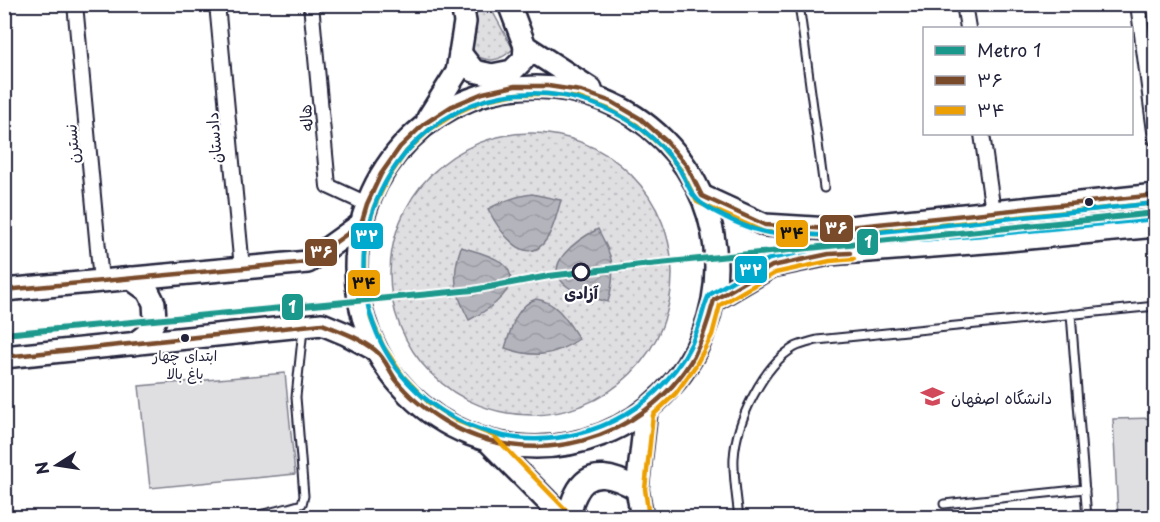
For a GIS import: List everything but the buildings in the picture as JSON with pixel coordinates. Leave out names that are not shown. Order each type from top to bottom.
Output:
[{"type":"main road","points":[[424,124],[457,72],[465,22],[462,4]]},
{"type":"main road","points":[[460,54],[474,70],[492,75],[512,71],[524,59],[525,46],[509,4]]},
{"type":"main road","points":[[525,46],[641,119],[666,141],[687,166],[702,196],[713,229],[717,264],[714,300],[705,332],[690,361],[670,388],[646,411],[618,428],[587,441],[555,447],[522,447],[489,442],[454,428],[423,408],[397,381],[376,350],[364,320],[357,289],[356,256],[364,214],[381,174],[400,147],[424,124],[452,106],[483,93],[515,87],[548,86],[581,91],[612,102]]},
{"type":"main road","points":[[702,196],[765,225],[830,229],[1155,195]]},
{"type":"main road","points":[[1112,200],[1115,230]]},
{"type":"main road","points":[[4,290],[308,262],[364,214]]},
{"type":"main road","points":[[714,300],[772,266],[829,254],[1155,226]]},
{"type":"main road","points":[[130,278],[148,291],[154,303],[155,320],[147,334],[134,344]]},
{"type":"main road","points":[[4,357],[322,324],[376,350]]},
{"type":"main road","points":[[642,518],[638,489],[646,411]]},
{"type":"main road","points":[[489,442],[564,518]]},
{"type":"main road","points":[[572,518],[570,512],[574,497],[586,480],[608,476],[618,478],[638,489]]},
{"type":"street","name":"نسترن","points":[[75,4],[101,281]]},
{"type":"street","name":"دادستان","points":[[218,4],[242,268]]},
{"type":"street","name":"هاله","points":[[311,4],[328,186],[364,214]]},
{"type":"street","points":[[964,4],[968,27]]},
{"type":"street","points":[[1138,4],[1155,139]]},
{"type":"street","points":[[982,135],[993,213]]},
{"type":"lane","points":[[799,4],[824,188]]},
{"type":"lane","points":[[739,518],[734,458],[739,430],[749,404],[762,383],[777,362],[795,347],[817,340],[1155,306]]},
{"type":"lane","points":[[1071,315],[1087,518]]},
{"type":"lane","points":[[247,518],[302,504],[304,496],[296,398],[303,326]]},
{"type":"lane","points":[[944,504],[1085,489]]},
{"type":"shaded area","points":[[477,5],[489,5],[513,49],[503,57],[489,60],[472,54]]},
{"type":"shaded area","points":[[531,133],[558,136],[585,144],[609,157],[631,174],[648,196],[661,220],[669,247],[672,274],[669,301],[661,328],[648,352],[631,374],[609,391],[585,404],[558,412],[531,415],[504,412],[477,404],[453,391],[431,374],[414,352],[401,328],[393,301],[390,274],[393,247],[401,220],[414,196],[431,174],[453,157],[477,144],[504,136]]},
{"type":"shaded area","points":[[285,373],[295,474],[150,488],[139,386]]},
{"type":"shaded area","points":[[1155,418],[1155,517],[1118,517],[1113,419]]},
{"type":"water","points":[[532,194],[561,200],[549,236],[538,248],[529,251],[512,243],[488,209],[509,199]]},
{"type":"water","points":[[598,229],[612,264],[613,272],[608,302],[572,290],[560,279],[557,270],[559,262],[572,246]]},
{"type":"water","points":[[461,247],[501,262],[509,270],[511,279],[503,296],[469,320],[460,301],[455,276]]},
{"type":"water","points":[[536,299],[556,308],[579,339],[561,349],[543,354],[525,353],[505,348],[519,313],[529,302]]},
{"type":"metro line","name":"1","points":[[4,334],[473,290],[549,276],[650,264],[1156,213]]},
{"type":"transit line","name":"۳۶","points":[[4,290],[308,262],[361,224],[367,204],[381,174],[400,147],[424,124],[452,106],[483,93],[515,86],[548,86],[581,91],[612,102],[641,119],[666,141],[687,166],[702,196],[765,225],[830,229],[1156,195]]},
{"type":"transit line","name":"۳۲","points":[[1155,219],[827,247],[769,259],[709,295],[695,335],[684,356],[670,376],[646,400],[625,415],[589,431],[545,439],[512,438],[491,433],[450,416],[417,391],[391,359],[373,323],[364,284],[365,243],[376,203],[397,164],[407,152],[430,129],[457,112],[487,100],[525,93],[571,97],[615,113],[635,124],[669,155],[692,193],[701,203],[734,221],[770,233],[851,235],[1156,203]]},
{"type":"transit line","name":"۳۴","points":[[569,513],[494,436],[457,421],[428,402],[403,376],[383,346],[371,318],[364,288],[364,256],[368,226],[374,207],[388,178],[406,152],[429,130],[456,113],[485,100],[516,94],[547,94],[579,98],[609,109],[637,125],[661,146],[681,170],[697,202],[764,232],[831,236],[1156,203]]},
{"type":"transit line","name":"۳۶","points":[[4,357],[322,324],[356,338],[375,350],[406,392],[444,421],[477,437],[512,445],[548,446],[582,441],[616,428],[646,410],[672,386],[694,356],[706,328],[714,300],[772,266],[829,254],[850,253]]},
{"type":"transit line","name":"۳۴","points":[[649,517],[645,489],[653,415],[676,393],[696,365],[712,335],[720,305],[775,273],[830,261],[854,259]]},
{"type":"place","name":"آزادی","points":[[581,272]]},
{"type":"place","name":"ابتدای چهار باغ بالا","points":[[185,338]]},
{"type":"place","name":"دانشگاه اصفهان","points":[[933,397]]}]
